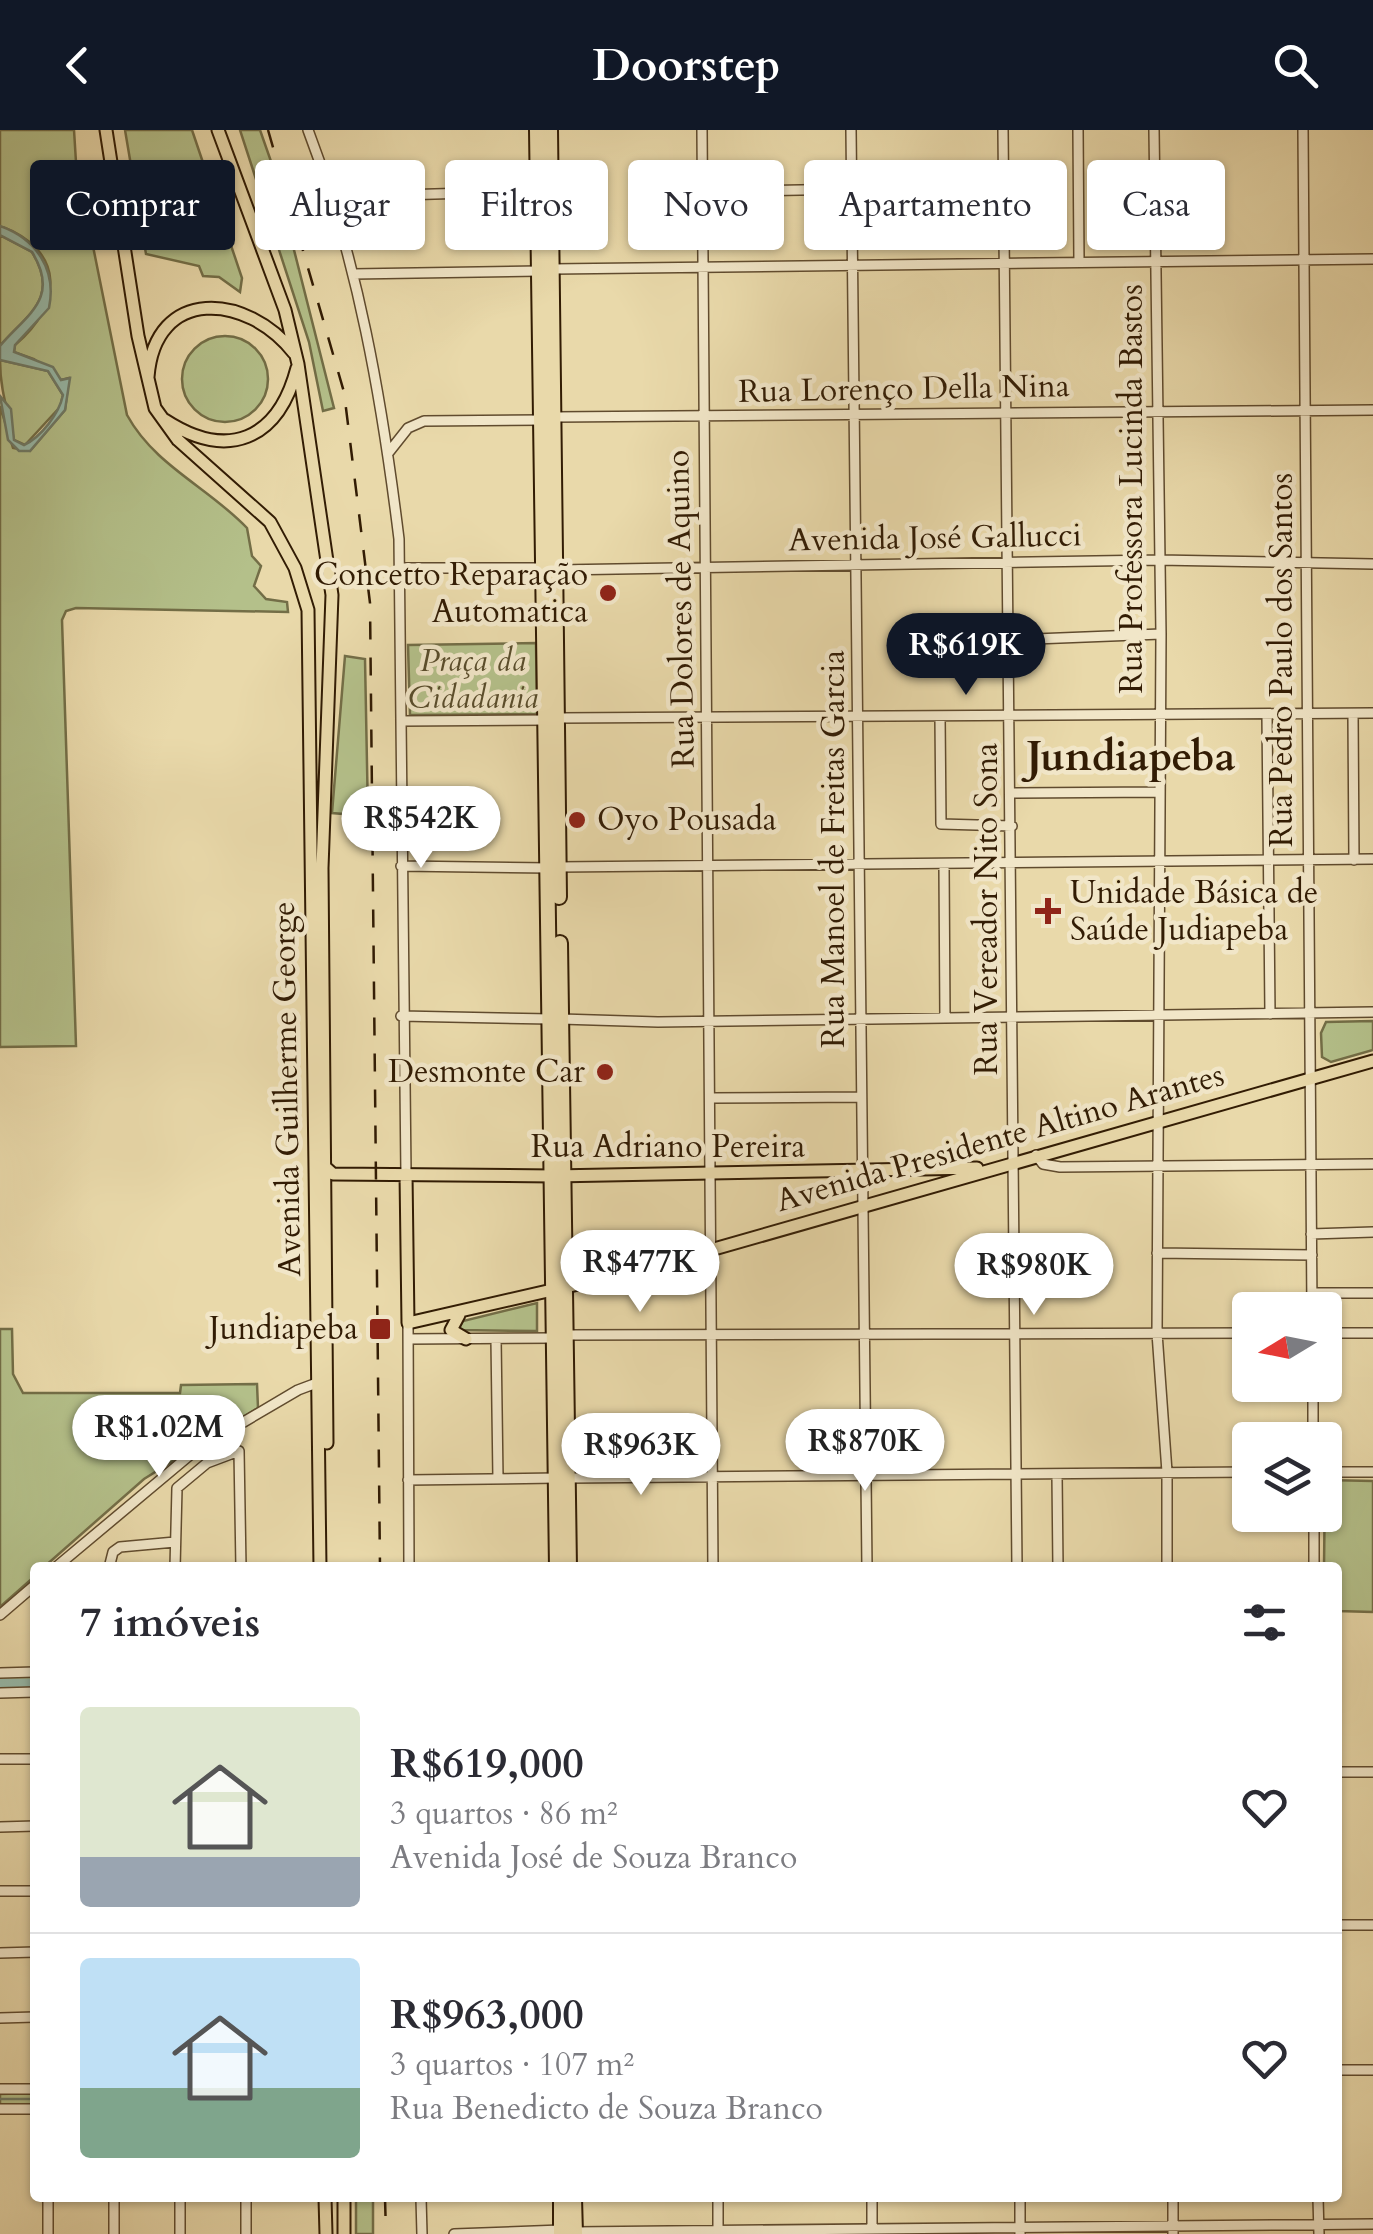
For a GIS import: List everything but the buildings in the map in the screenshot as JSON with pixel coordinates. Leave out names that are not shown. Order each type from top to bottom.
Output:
[{"type":"highway","points":[[537,130],[537,160]]},
{"type":"highway","points":[[550,130],[546,270],[563,1478],[569,1562]]},
{"type":"highway","points":[[544,250],[546,270]]},
{"type":"highway","points":[[557,1562],[563,1478]]},
{"type":"highway","points":[[562,2202],[568,2232]]},
{"type":"highway","points":[[568,2232],[573,2202]]},
{"type":"main road","points":[[106,130],[150,396],[158,414],[200,439],[244,438],[276,416],[297,360],[256,317],[227,308],[202,309],[180,320],[158,342],[148,372],[150,396]]},
{"type":"main road","name":"Avenida Guilherme George","points":[[218,130],[272,267],[297,360],[325,526],[332,606],[322,778],[327,1174],[322,1381]]},
{"type":"main road","name":"Avenida Guilherme George","points":[[158,414],[178,440],[270,522],[295,568],[308,610],[324,1562]]},
{"type":"main road","name":"Avenida Presidente Altino Arantes","points":[[408,1323],[560,1290],[862,1209],[1011,1161],[1373,1061]]},
{"type":"main road","name":"Rua Adriano Pereira","points":[[327,1174],[711,1174],[991,1168]]},
{"type":"main road","points":[[406,1174],[408,1323]]},
{"type":"main road","points":[[460,1313],[452,1330],[466,1339]]},
{"type":"main road","points":[[325,2202],[326,2234]]},
{"type":"main road","points":[[344,2202],[344,2234]]},
{"type":"street","points":[[308,130],[320,160]]},
{"type":"street","name":"Rua Dolores de Aquino","points":[[702,130],[702,160]]},
{"type":"street","name":"Rua Manoel de Freitas Garcia","points":[[851,130],[852,160]]},
{"type":"street","name":"Rua Vereador Nito Sona","points":[[1003,130],[1017,1562]]},
{"type":"street","points":[[1078,130],[1080,262]]},
{"type":"street","name":"Rua Professora Lucinda Bastos","points":[[1154,130],[1161,634],[1156,1253],[1157,1333],[1167,1472],[1167,1562]]},
{"type":"street","name":"Rua Pedro Paulo dos Santos","points":[[1303,130],[1312,1292]]},
{"type":"street","points":[[347,250],[388,452],[401,568],[401,1016],[406,1174]]},
{"type":"street","name":"Rua Dolores de Aquino","points":[[704,250],[713,1562]]},
{"type":"street","name":"Rua Manoel de Freitas Garcia","points":[[854,250],[867,1562]]},
{"type":"street","points":[[353,274],[1373,260]]},
{"type":"street","name":"Rua Lorenço Della Nina","points":[[388,452],[408,428],[424,421],[1373,410]]},
{"type":"street","name":"Avenida José Gallucci","points":[[401,568],[1158,560],[1373,564]]},
{"type":"street","points":[[1010,640],[1161,634]]},
{"type":"street","points":[[1267,714],[1270,1014]]},
{"type":"street","points":[[1353,714],[1354,860]]},
{"type":"street","points":[[401,721],[1373,714]]},
{"type":"street","points":[[940,717],[941,824],[1012,826]]},
{"type":"street","points":[[1012,793],[1159,792]]},
{"type":"street","points":[[401,866],[709,868],[1373,860]]},
{"type":"street","points":[[944,865],[945,1018]]},
{"type":"street","points":[[401,1016],[710,1021],[1373,1012]]},
{"type":"street","points":[[712,1098],[860,1097]]},
{"type":"street","points":[[1036,1154],[1043,1164],[1060,1166],[1373,1164]]},
{"type":"street","points":[[1311,1234],[1373,1232]]},
{"type":"street","points":[[1156,1253],[1312,1255]]},
{"type":"street","points":[[1342,1293],[1373,1293]]},
{"type":"street","points":[[408,1323],[410,1562]]},
{"type":"street","points":[[408,1339],[1232,1333]]},
{"type":"street","points":[[1342,1333],[1373,1333]]},
{"type":"street","points":[[496,1338],[498,1479]]},
{"type":"street","points":[[63,1562],[196,1450],[322,1381]]},
{"type":"street","points":[[175,1562],[177,1488],[207,1463],[239,1451],[241,1562]]},
{"type":"street","points":[[408,1480],[1232,1472]]},
{"type":"street","points":[[1342,1472],[1373,1472]]},
{"type":"street","points":[[1057,1475],[1058,1562]]},
{"type":"street","points":[[1314,1532],[1314,1562]]},
{"type":"street","points":[[110,1562],[120,1546],[175,1542]]},
{"type":"street","points":[[0,1616],[30,1590]]},
{"type":"street","points":[[0,1672],[30,1672]]},
{"type":"street","points":[[0,1692],[30,1692]]},
{"type":"street","points":[[0,1760],[30,1759]]},
{"type":"street","points":[[1342,1772],[1373,1772]]},
{"type":"street","points":[[0,1826],[30,1826]]},
{"type":"street","points":[[0,1891],[30,1891]]},
{"type":"street","points":[[1342,1925],[1373,1925]]},
{"type":"street","points":[[0,1953],[30,1952]]},
{"type":"street","points":[[0,2018],[30,2017]]},
{"type":"street","points":[[1342,2070],[1373,2070]]},
{"type":"street","points":[[0,2090],[30,2089]]},
{"type":"street","points":[[0,2109],[30,2109]]},
{"type":"street","points":[[48,2202],[48,2234]]},
{"type":"street","points":[[114,2202],[114,2234]]},
{"type":"street","points":[[180,2202],[180,2234]]},
{"type":"street","points":[[246,2202],[246,2234]]},
{"type":"street","points":[[421,2202],[422,2234]]},
{"type":"street","points":[[718,2202],[718,2232]]},
{"type":"street","points":[[872,2202],[872,2232]]},
{"type":"street","points":[[1020,2202],[1020,2230]]},
{"type":"street","points":[[1173,2202],[1173,2230]]},
{"type":"street","points":[[1318,2202],[1319,2229]]},
{"type":"street","points":[[454,2234],[1319,2229],[1373,2224]]},
{"type":"green space","points":[[0,130],[74,130],[76,160],[30,160],[30,243],[0,226]]},
{"type":"green space","points":[[125,130],[192,130],[202,160],[130,160]]},
{"type":"green space","points":[[240,130],[260,130],[271,160],[255,160],[255,176]]},
{"type":"green space","points":[[0,235],[32,252],[43,282],[37,305],[0,346]]},
{"type":"green space","points":[[38,250],[94,250],[127,415],[152,448],[247,528],[252,556],[261,566],[254,586],[266,599],[287,602],[288,612],[76,608],[66,611],[62,620],[76,1046],[0,1047],[0,406],[13,448],[30,451],[65,410],[69,378],[61,380],[34,359],[14,352],[15,345],[42,313],[49,296],[46,264]]},
{"type":"green space","points":[[145,250],[233,250],[242,278],[240,292],[219,277],[203,276],[199,266],[146,254]]},
{"type":"green space","points":[[279,250],[294,250],[334,408],[323,411],[309,342]]},
{"type":"green space","points":[[225,336],[242,339],[256,348],[265,362],[265,396],[256,410],[242,419],[225,422],[208,419],[194,410],[185,396],[182,379],[185,362],[194,348],[208,339]]},
{"type":"green space","points":[[0,360],[48,371],[63,395],[60,407],[25,445],[14,440]]},
{"type":"green space","name":"Praça da Cidadania","points":[[536,643],[537,714],[410,715],[408,645]]},
{"type":"green space","points":[[345,656],[365,659],[368,816],[332,813]]},
{"type":"green space","points":[[1373,1021],[1373,1050],[1331,1062],[1322,1057],[1321,1033],[1326,1022]]},
{"type":"green space","points":[[537,1303],[537,1331],[458,1330],[463,1321]]},
{"type":"green space","points":[[0,1329],[12,1329],[13,1374],[23,1393],[180,1393],[181,1385],[257,1384],[258,1408],[144,1479],[50,1562],[30,1562],[30,1580],[0,1607]]},
{"type":"green space","points":[[1342,1480],[1373,1481],[1373,1612],[1342,1611],[1342,1562],[1324,1562],[1324,1532],[1342,1532]]},
{"type":"green space","points":[[0,1676],[30,1676],[30,1689],[0,1690]]},
{"type":"green space","points":[[30,2093],[30,2105],[0,2105],[0,2094]]},
{"type":"green space","points":[[356,2202],[373,2202],[373,2234],[356,2234]]},
{"type":"shaded area","points":[[0,226],[30,244],[30,250],[41,257],[50,281],[49,308],[15,345],[14,352],[53,367],[61,380],[70,378],[65,410],[30,451],[19,451],[8,440],[0,396],[11,409],[14,440],[24,445],[48,424],[63,395],[48,371],[0,360],[0,346],[37,305],[43,282],[32,252],[0,235]]},
{"type":"waterway","points":[[0,1683],[30,1683]]},
{"type":"waterway","points":[[0,2099],[30,2099]]},
{"type":"railway","points":[[268,130],[344,392],[370,603],[380,1562]]},
{"type":"railway","points":[[385,2202],[386,2234]]},
{"type":"place","name":"Concetto Reparação Automatica","points":[[608,593]]},
{"type":"place","name":"Oyo Pousada","points":[[577,820]]},
{"type":"place","name":"Unidade Básica de Saúde Judiapeba","points":[[1048,911]]},
{"type":"place","name":"Desmonte Car","points":[[605,1072]]},
{"type":"place","name":"Jundiapeba","points":[[380,1329]]},
{"type":"district","name":"Jundiapeba","points":[[1131,756]]}]
